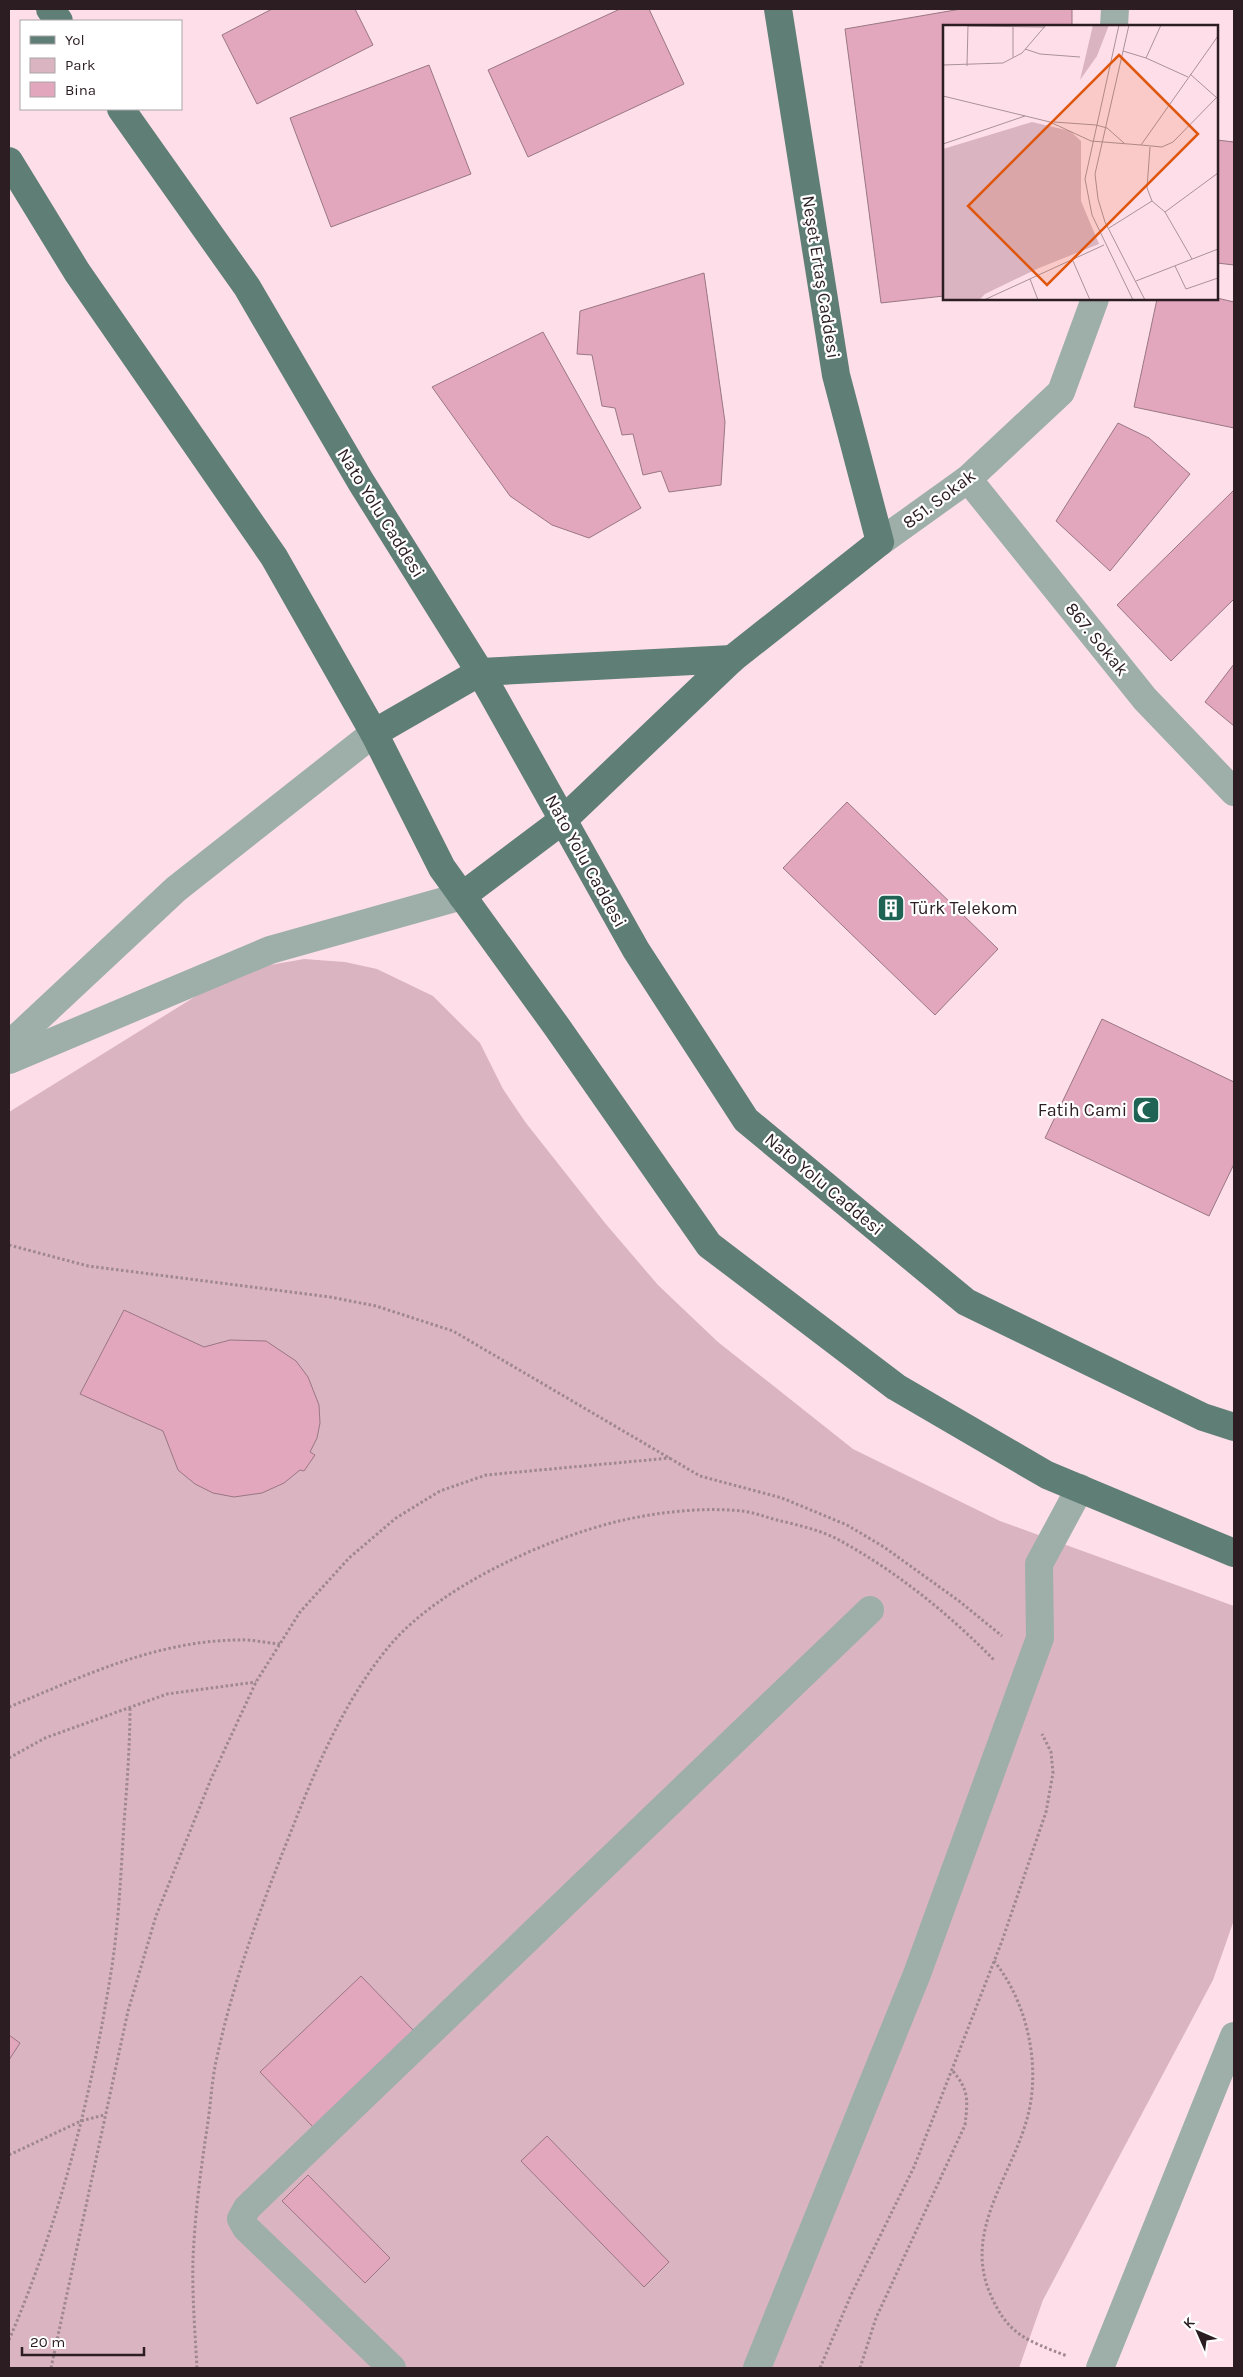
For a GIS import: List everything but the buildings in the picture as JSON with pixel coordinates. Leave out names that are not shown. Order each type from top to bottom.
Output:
[{"type":"main road","points":[[50,9],[58,20]]},
{"type":"main road","name":"Neşet Ertaş Caddesi","points":[[778,9],[836,375],[880,542]]},
{"type":"main road","name":"Nato Yolu Caddesi","points":[[122,110],[247,287],[361,482],[480,672],[636,950],[746,1120],[966,1302],[1202,1417],[1234,1427]]},
{"type":"main road","points":[[9,161],[77,272],[274,557],[374,733],[442,868],[557,1026],[709,1245],[896,1387],[1047,1475],[1234,1553]]},
{"type":"main road","name":"851. Sokak","points":[[462,896],[563,820],[732,659],[880,542]]},
{"type":"main road","points":[[374,733],[480,672],[732,659]]},
{"type":"street","points":[[1114,9],[1114,25]]},
{"type":"street","name":"851. Sokak","points":[[880,542],[968,479],[1061,392],[1095,300]]},
{"type":"street","name":"867. Sokak","points":[[968,479],[1145,699],[1234,792]]},
{"type":"street","points":[[9,1045],[176,889],[374,733]]},
{"type":"street","points":[[9,1060],[270,950],[462,896]]},
{"type":"street","points":[[757,2368],[917,1974],[1040,1638],[1039,1564],[1080,1488]]},
{"type":"street","points":[[392,2368],[246,2228],[241,2219],[247,2208],[870,1610]]},
{"type":"street","points":[[1100,2368],[1234,2036]]},
{"type":"path","points":[[9,1245],[88,1266],[330,1297],[376,1306],[453,1331],[700,1476],[782,1498],[846,1525],[884,1547],[951,1596],[1032,1660]]},
{"type":"path","points":[[51,2368],[104,2115],[128,2011],[156,1916],[211,1779],[256,1682],[300,1612],[349,1558],[396,1518],[440,1491],[486,1476],[670,1458]]},
{"type":"path","points":[[197,2368],[193,2261],[197,2199],[216,2060],[234,1989],[255,1923],[275,1871],[302,1803],[331,1740],[365,1680],[393,1642],[434,1606],[480,1576],[581,1530],[631,1518],[686,1511],[744,1511],[836,1538],[912,1589],[965,1631],[998,1663],[1020,1692],[1051,1752],[1053,1773],[1046,1812],[994,1961],[914,2167],[850,2295],[820,2368]]},
{"type":"path","points":[[9,1707],[120,1660],[185,1644],[239,1640],[280,1644]]},
{"type":"path","points":[[9,1758],[45,1738],[168,1694],[256,1682]]},
{"type":"path","points":[[9,2340],[30,2290],[89,2093],[112,1965],[119,1907],[130,1754],[130,1707]]},
{"type":"path","points":[[994,1961],[1006,1976],[1031,2041],[1034,2071],[1031,2101],[1020,2139],[995,2196],[985,2229],[981,2252],[983,2274],[996,2309],[1012,2330],[1028,2341],[1100,2368]]},
{"type":"path","points":[[860,2368],[876,2318],[965,2125],[967,2106],[964,2085],[952,2070]]},
{"type":"path","points":[[9,2155],[81,2121],[104,2115]]},
{"type":"green space","points":[[304,959],[345,962],[377,969],[433,996],[480,1043],[503,1089],[526,1123],[605,1223],[658,1285],[718,1342],[853,1449],[1000,1521],[1234,1606],[1234,1920],[1213,1980],[1043,2300],[1019,2368],[9,2368],[9,1112],[209,988],[247,969]]},
{"type":"place","name":"Türk Telekom","points":[[891,908]]},
{"type":"place","name":"Fatih Cami","points":[[1146,1110]]}]
